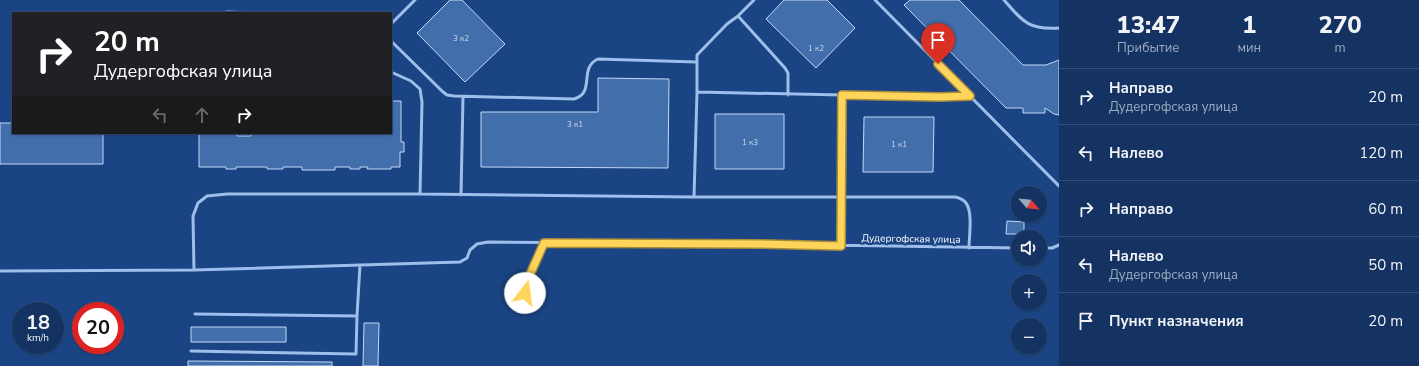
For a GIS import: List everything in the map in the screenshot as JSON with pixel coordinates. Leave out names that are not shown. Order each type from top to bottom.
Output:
[{"type":"lane","points":[[392,23],[415,0]]},
{"type":"lane","points":[[694,198],[697,55],[700,50],[754,0]]},
{"type":"lane","points":[[875,0],[1059,186]]},
{"type":"lane","points":[[1004,0],[1014,12],[1029,25],[1046,29],[1059,28]]},
{"type":"lane","points":[[738,16],[785,68],[788,73],[788,95]]},
{"type":"lane","points":[[392,42],[447,95],[463,97],[574,99],[579,98],[584,94],[589,65],[598,59],[696,62]]},
{"type":"lane","points":[[392,72],[411,81],[420,89],[422,102],[420,194]]},
{"type":"lane","points":[[697,92],[788,95],[970,96]]},
{"type":"lane","points":[[841,246],[842,95]]},
{"type":"lane","points":[[461,194],[463,97]]},
{"type":"lane","points":[[194,270],[193,216],[198,203],[207,196],[227,194],[461,194],[694,198],[955,197],[962,199],[968,205],[970,216],[969,248]]},
{"type":"lane","name":"Дудергофская улица","points":[[0,271],[194,270],[460,262],[467,258],[470,250],[477,244],[488,242],[1011,248]]},
{"type":"lane","points":[[522,308],[528,279],[544,243]]},
{"type":"lane","points":[[1047,248],[1052,248],[1059,245]]},
{"type":"lane","points":[[191,351],[356,354],[360,265]]},
{"type":"lane","points":[[194,314],[358,316]]},
{"type":"building","points":[[450,0],[462,0],[505,44],[465,82],[417,33]]},
{"type":"building","points":[[784,0],[827,0],[855,28],[816,68],[766,19]]},
{"type":"building","points":[[910,0],[959,0],[1023,65],[1046,65],[1059,60],[1059,115],[1054,114],[1045,108],[1045,113],[1023,113],[1023,108],[1006,108],[904,5]]},
{"type":"building","points":[[598,78],[669,79],[668,168],[481,167],[481,112],[598,112]]},
{"type":"building","points":[[392,101],[401,101],[401,142],[404,142],[404,152],[400,152],[400,167],[391,167],[391,169],[367,169],[368,167],[360,167],[360,169],[350,169],[350,167],[335,167],[335,170],[302,170],[302,167],[267,169],[267,167],[236,167],[236,169],[226,169],[226,167],[199,167],[199,134],[237,134],[237,136],[251,136],[251,134],[392,134]]},
{"type":"building","points":[[715,114],[784,114],[784,169],[715,169]]},
{"type":"building","points":[[864,117],[934,117],[933,172],[863,172]]},
{"type":"building","points":[[0,123],[12,123],[12,134],[103,134],[103,164],[0,164]]},
{"type":"building","points":[[1007,221],[1024,222],[1024,230],[1011,230],[1011,234],[1006,234]]},
{"type":"building","points":[[364,323],[379,323],[378,366],[363,366]]},
{"type":"building","points":[[191,327],[286,327],[286,342],[191,342]]},
{"type":"building","points":[[188,361],[332,362],[332,366],[188,366]]},
{"type":"route","points":[[525,293],[528,279],[544,243],[762,244],[841,246],[842,95],[940,97],[970,96],[938,64]]}]
